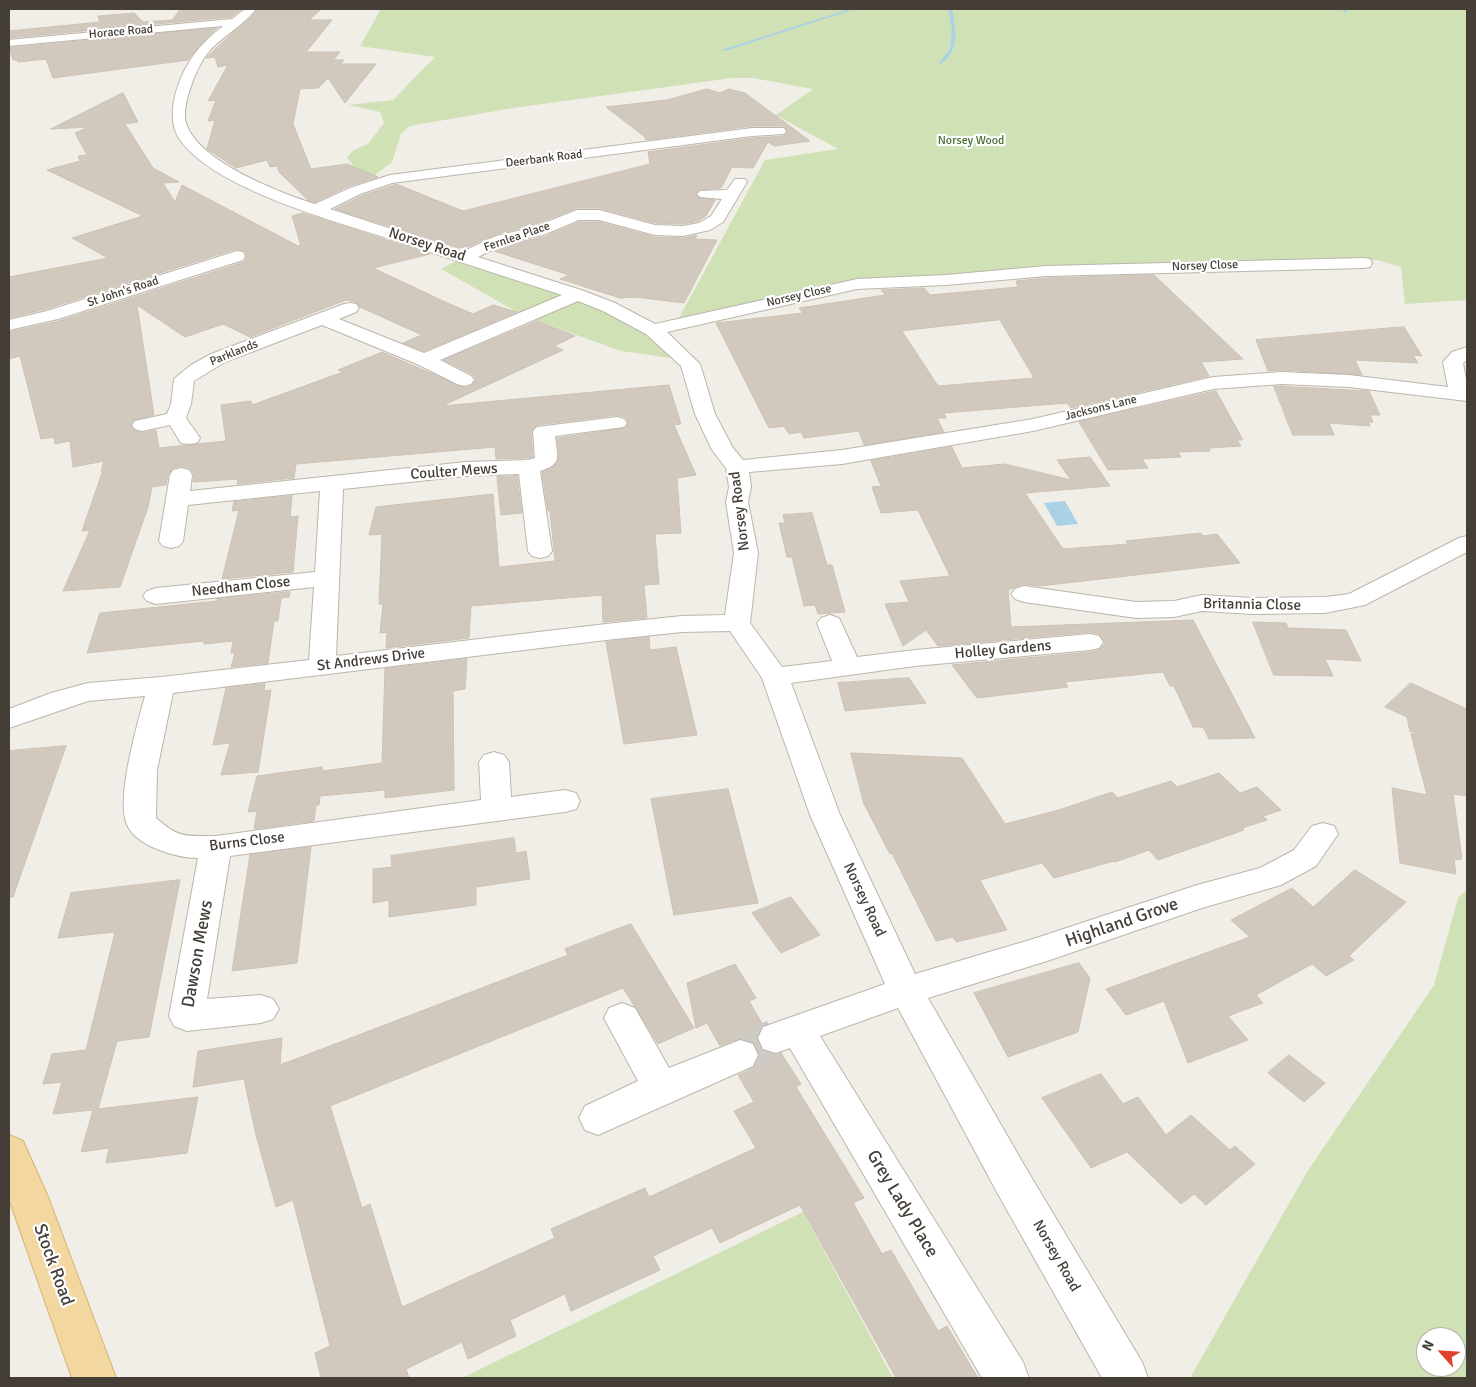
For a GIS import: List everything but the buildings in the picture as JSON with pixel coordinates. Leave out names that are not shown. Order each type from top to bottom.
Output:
[{"type":"main road","name":"Stock Road","points":[[9,1153],[28,1197],[94,1378]]},
{"type":"street","name":"Horace Road","points":[[9,44],[242,16]]},
{"type":"street","name":"Norsey Road","points":[[242,16],[212,41],[193,67],[181,99],[179,122],[186,138],[203,156],[225,170],[281,198],[464,257],[610,307],[653,330],[690,364],[705,414],[723,450],[737,468],[740,487],[737,502],[746,554],[737,624],[775,677],[825,815],[906,990],[1013,1183],[1126,1378]]},
{"type":"street","name":"Deerbank Road","points":[[315,210],[355,191],[390,179],[752,132],[779,131]]},
{"type":"street","name":"Fernlea Place","points":[[464,257],[502,239],[519,234],[537,232],[578,215],[599,215],[654,230],[683,231],[704,227],[717,219],[736,188],[705,194]]},
{"type":"street","name":"St John's Road","points":[[9,325],[52,315],[237,256]]},
{"type":"street","name":"Norsey Close","points":[[653,330],[844,286],[875,283],[948,284],[1044,265],[1364,263]]},
{"type":"street","points":[[424,360],[578,295]]},
{"type":"street","name":"Parklands","points":[[176,418],[181,404],[184,379],[198,369],[218,358],[350,308]]},
{"type":"street","points":[[324,319],[424,360],[464,380]]},
{"type":"street","points":[[1463,394],[1453,362],[1459,356],[1467,353]]},
{"type":"street","name":"Jacksons Lane","points":[[737,468],[842,457],[1033,425],[1213,383],[1282,378],[1349,381],[1463,394]]},
{"type":"street","points":[[142,425],[176,418],[189,438]]},
{"type":"street","points":[[540,551],[529,467],[546,462],[544,431],[617,423]]},
{"type":"street","name":"Coulter Mews","points":[[332,484],[466,469],[529,467]]},
{"type":"street","points":[[171,541],[181,475]]},
{"type":"street","points":[[178,499],[332,484],[322,666]]},
{"type":"street","name":"Britannia Close","points":[[1024,594],[1136,610],[1174,609],[1202,603],[1252,606],[1325,605],[1356,600],[1467,544]]},
{"type":"street","name":"Needham Close","points":[[156,596],[327,578]]},
{"type":"street","points":[[830,623],[848,667]]},
{"type":"street","name":"St Andrews Drive","points":[[9,719],[61,699],[88,692],[161,686],[682,624],[737,624]]},
{"type":"street","name":"Holley Gardens","points":[[775,677],[916,658],[1090,642]]},
{"type":"street","name":"Burns Close","points":[[161,686],[140,780],[139,802],[141,822],[160,839],[186,847],[216,847],[565,801]]},
{"type":"street","points":[[494,762],[497,809]]},
{"type":"street","name":"Highland Grove","points":[[906,990],[1035,952],[1197,897],[1270,877],[1305,858],[1323,834]]},
{"type":"street","name":"Dawson Mews","points":[[216,847],[187,1016],[261,1009]]},
{"type":"street","name":"Grey Lady Place","points":[[906,990],[787,1033],[1007,1378]]},
{"type":"street","points":[[622,1018],[661,1088]]},
{"type":"street","points":[[598,1118],[661,1088],[740,1055]]},
{"type":"green space","name":"Norsey Wood","points":[[381,9],[1467,9],[1467,300],[1405,304],[1401,267],[1377,260],[1280,261],[828,286],[679,318],[765,160],[838,149],[776,115],[813,89],[753,78],[732,78],[513,108],[410,126],[401,134],[392,162],[371,178],[359,174],[347,157],[354,150],[368,144],[384,123],[380,112],[348,105],[393,100],[435,57],[360,46]]},
{"type":"green space","points":[[464,257],[609,307],[685,360],[621,351],[526,317],[441,269]]},
{"type":"green space","points":[[1467,890],[1467,1378],[1190,1378],[1307,1172],[1434,985],[1458,898]]},
{"type":"green space","points":[[803,1212],[893,1378],[462,1378]]},
{"type":"water","points":[[1065,501],[1078,524],[1057,526],[1044,503]]},
{"type":"waterway","points":[[723,50],[853,9]]},
{"type":"waterway","points":[[941,63],[952,49],[954,30],[950,9]]},
{"type":"tunnel","points":[[740,1055],[776,1038]]}]
